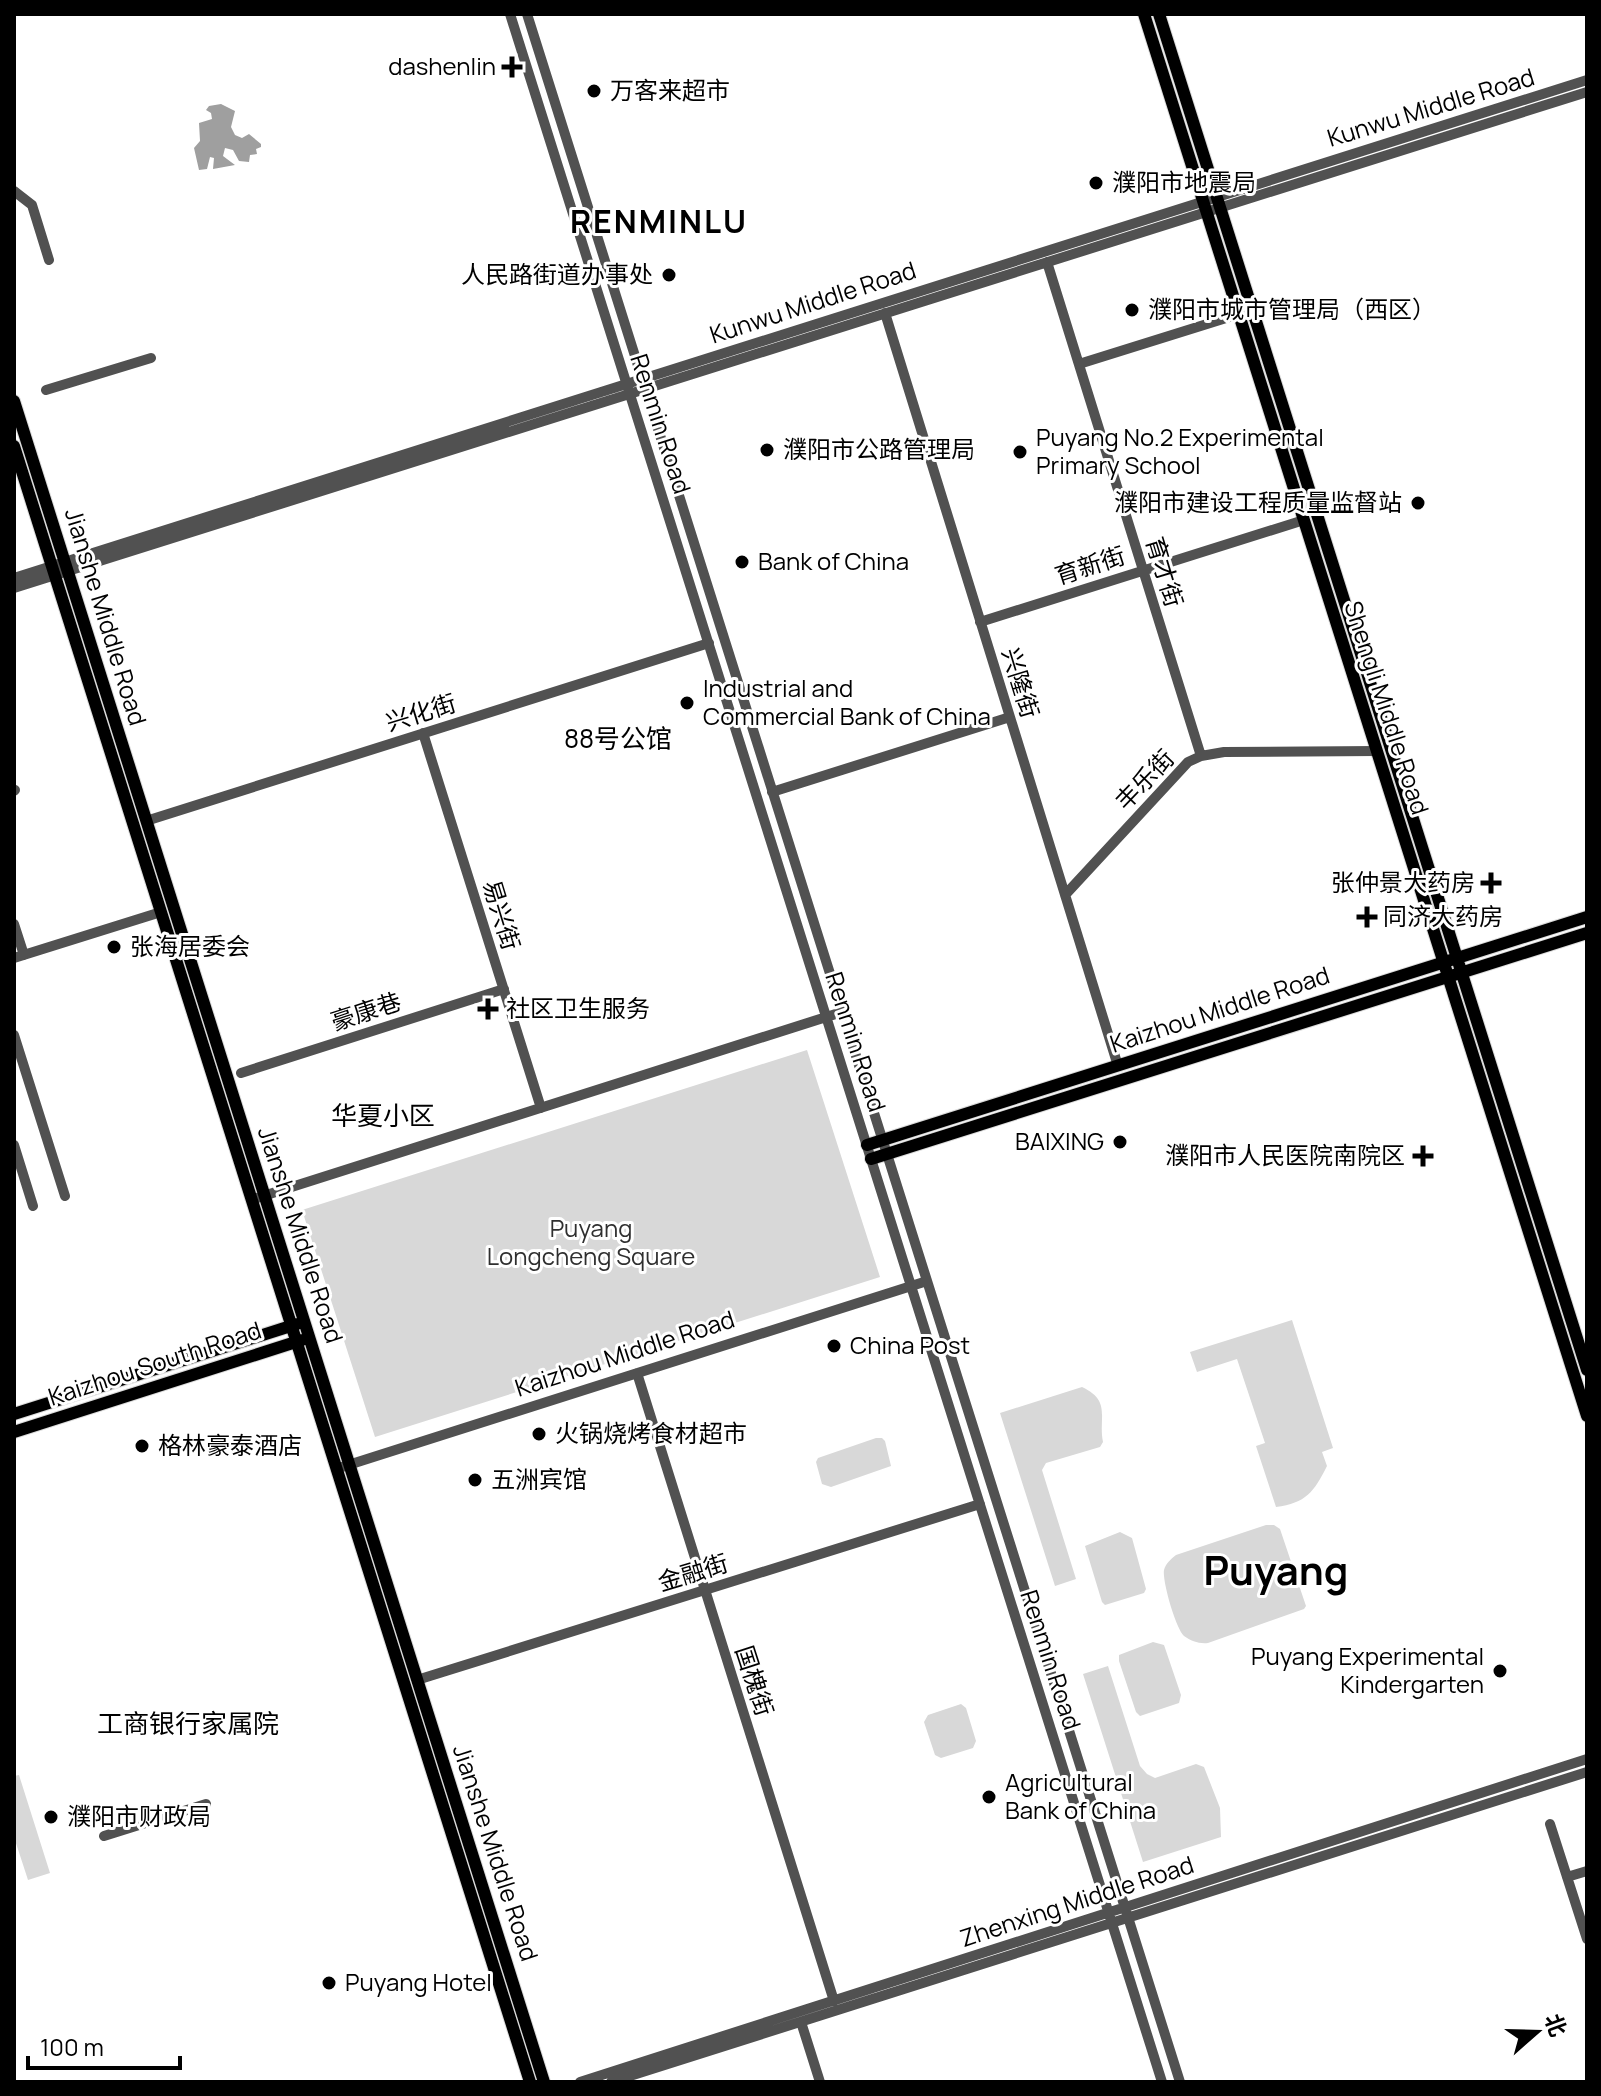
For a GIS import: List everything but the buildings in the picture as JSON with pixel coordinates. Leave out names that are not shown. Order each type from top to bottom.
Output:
[{"type":"main road","name":"Shengli Middle Road","points":[[1144,14],[1211,204],[1450,960],[1448,977],[1587,1416]]},
{"type":"main road","name":"Shengli Middle Road","points":[[1159,14],[1239,314],[1304,520],[1377,751],[1450,960],[1461,973],[1587,1370]]},
{"type":"main road","name":"Jianshe Middle Road","points":[[14,401],[161,912],[258,1198]]},
{"type":"main road","name":"Jianshe Middle Road","points":[[14,446],[60,568],[146,821],[258,1198],[530,2082]]},
{"type":"main road","name":"Kaizhou Middle Road","points":[[867,1145],[1587,917]]},
{"type":"main road","name":"Kaizhou Middle Road","points":[[871,1159],[1587,933]]},
{"type":"main road","name":"Kaizhou South Road","points":[[14,1414],[298,1324]]},
{"type":"main road","name":"Kaizhou South Road","points":[[14,1432],[303,1340]]},
{"type":"main road","name":"Jianshe Middle Road","points":[[342,1466],[417,1680],[544,2082]]},
{"type":"street","name":"Renmin Road","points":[[510,14],[1162,2082]]},
{"type":"street","name":"Renmin Road","points":[[527,14],[1180,2082]]},
{"type":"street","name":"Kunwu Middle Road","points":[[644,384],[1211,204],[1587,80]]},
{"type":"street","name":"Kunwu Middle Road","points":[[60,568],[628,388],[1047,262],[1211,204],[1587,92]]},
{"type":"street","points":[[14,191],[32,205],[49,260]]},
{"type":"street","name":"育才街","points":[[1047,262],[1201,756]]},
{"type":"street","name":"兴隆街","points":[[885,313],[1118,1066]]},
{"type":"street","points":[[1079,364],[1239,314]]},
{"type":"street","points":[[46,390],[151,358]]},
{"type":"street","name":"育新街","points":[[980,622],[1304,520]]},
{"type":"street","points":[[14,578],[60,568]]},
{"type":"street","points":[[14,588],[60,568]]},
{"type":"street","name":"兴化街","points":[[146,821],[709,643]]},
{"type":"street","points":[[772,792],[1010,717]]},
{"type":"street","name":"易兴街","points":[[423,733],[541,1108]]},
{"type":"street","name":"丰乐街","points":[[1065,895],[1188,762],[1201,756],[1224,752],[1377,751]]},
{"type":"street","points":[[14,924],[19,956],[161,912]]},
{"type":"street","name":"豪康巷","points":[[241,1073],[504,989]]},
{"type":"street","points":[[258,1198],[842,1012]]},
{"type":"street","points":[[14,1035],[65,1196]]},
{"type":"street","points":[[14,1145],[33,1206]]},
{"type":"street","name":"Kaizhou Middle Road","points":[[342,1466],[927,1281]]},
{"type":"street","name":"国槐街","points":[[637,1373],[834,2001]]},
{"type":"street","name":"金融街","points":[[417,1680],[980,1504]]},
{"type":"street","name":"Zhenxing Middle Road","points":[[1126,1914],[1587,1759]]},
{"type":"street","name":"Zhenxing Middle Road","points":[[580,2082],[834,2001],[1587,1772]]},
{"type":"street","points":[[104,1836],[206,1804]]},
{"type":"street","points":[[1550,1824],[1586,1931]]},
{"type":"street","points":[[1567,1877],[1587,1871]]},
{"type":"street","name":"Zhenxing Middle Road","points":[[611,2082],[1111,1918]]},
{"type":"street","points":[[801,2022],[820,2082]]},
{"type":"green space","name":"Puyang Longcheng Square","points":[[807,1050],[880,1277],[375,1437],[302,1210]]},
{"type":"green space","points":[[1292,1320],[1333,1448],[1322,1452],[1327,1466],[1308,1495],[1295,1503],[1276,1507],[1256,1446],[1265,1443],[1237,1359],[1197,1372],[1190,1352]]},
{"type":"green space","points":[[1082,1387],[1101,1404],[1103,1442],[1100,1447],[1046,1463],[1042,1470],[1076,1579],[1055,1586],[1000,1413]]},
{"type":"green space","points":[[876,1438],[885,1441],[891,1466],[831,1487],[822,1484],[816,1462],[818,1458]]},
{"type":"green space","points":[[1266,1525],[1280,1529],[1306,1606],[1304,1609],[1208,1643],[1195,1642],[1184,1636],[1167,1594],[1164,1570],[1167,1563],[1176,1555]]},
{"type":"green space","points":[[1120,1532],[1132,1538],[1146,1589],[1144,1593],[1105,1605],[1085,1546]]},
{"type":"green space","points":[[1153,1642],[1164,1645],[1181,1695],[1179,1703],[1140,1716],[1136,1712],[1119,1655]]},
{"type":"green space","points":[[1108,1666],[1140,1766],[1155,1778],[1196,1764],[1204,1767],[1220,1808],[1221,1837],[1143,1862],[1083,1674]]},
{"type":"green space","points":[[961,1704],[966,1708],[976,1741],[973,1748],[941,1758],[935,1755],[924,1722],[928,1715]]},
{"type":"green space","points":[[19,1775],[50,1873],[28,1880],[14,1837],[14,1776]]},
{"type":"shaded area","points":[[221,104],[235,111],[231,127],[235,135],[242,138],[249,134],[261,147],[256,149],[257,154],[250,155],[249,162],[239,161],[233,150],[225,148],[223,156],[235,165],[213,169],[214,158],[210,157],[207,169],[199,170],[194,148],[200,141],[199,123],[212,119],[211,113],[206,110],[209,106]]},
{"type":"place","name":"dashenlin","points":[[512,67]]},
{"type":"place","name":"万客来超市","points":[[594,91]]},
{"type":"place","name":"濮阳市地震局","points":[[1096,183]]},
{"type":"place","name":"人民路街道办事处","points":[[669,275]]},
{"type":"place","name":"濮阳市城市管理局（西区）","points":[[1132,310]]},
{"type":"place","name":"濮阳市公路管理局","points":[[767,450]]},
{"type":"place","name":"Puyang No.2 Experimental Primary School","points":[[1020,452]]},
{"type":"place","name":"濮阳市建设工程质量监督站","points":[[1418,503]]},
{"type":"place","name":"Bank of China","points":[[742,562]]},
{"type":"place","name":"Industrial and Commercial Bank of China","points":[[687,703]]},
{"type":"place","name":"张仲景大药房","points":[[1491,883]]},
{"type":"place","name":"同济大药房","points":[[1367,917]]},
{"type":"place","name":"张海居委会","points":[[114,947]]},
{"type":"place","name":"社区卫生服务","points":[[488,1009]]},
{"type":"place","name":"BAIXING","points":[[1120,1142]]},
{"type":"place","name":"濮阳市人民医院南院区","points":[[1423,1156]]},
{"type":"place","name":"China Post","points":[[834,1346]]},
{"type":"place","name":"火锅烧烤食材超市","points":[[539,1434]]},
{"type":"place","name":"格林豪泰酒店","points":[[142,1446]]},
{"type":"place","name":"五洲宾馆","points":[[475,1480]]},
{"type":"place","name":"Puyang Experimental Kindergarten","points":[[1500,1671]]},
{"type":"place","name":"Agricultural Bank of China","points":[[989,1797]]},
{"type":"place","name":"濮阳市财政局","points":[[51,1817]]},
{"type":"place","name":"Puyang Hotel","points":[[329,1983]]},
{"type":"district","name":"RENMINLU","points":[[659,222]]},
{"type":"district","name":"88号公馆","points":[[618,739]]},
{"type":"district","name":"华夏小区","points":[[383,1116]]},
{"type":"district","name":"Puyang","points":[[1276,1571]]},
{"type":"district","name":"工商银行家属院","points":[[188,1724]]}]
